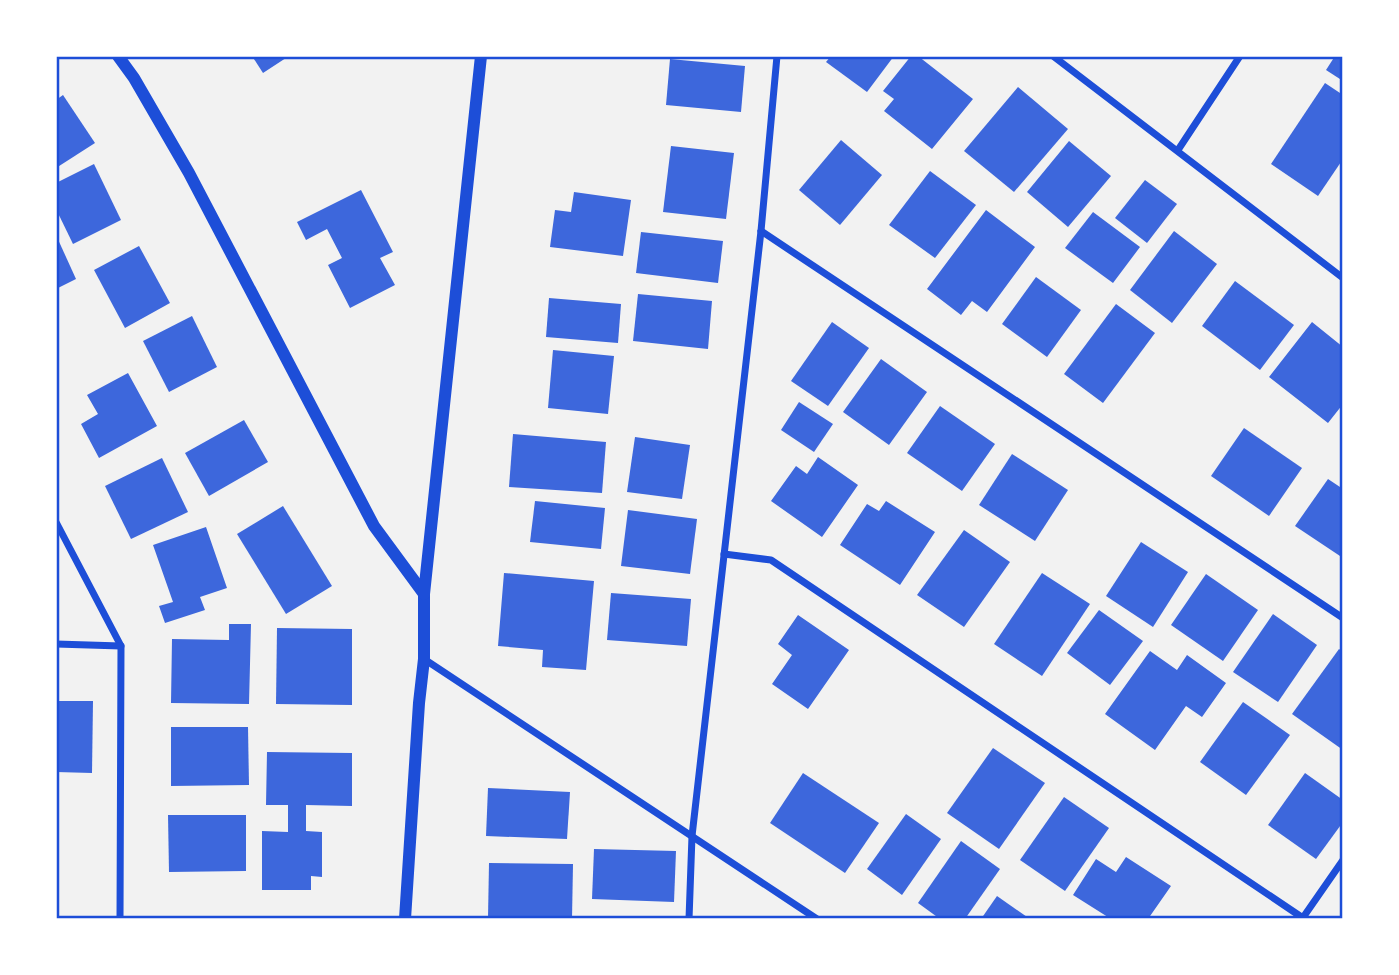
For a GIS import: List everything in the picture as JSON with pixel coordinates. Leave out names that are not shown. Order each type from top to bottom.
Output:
[{"type":"street","points":[[118,56],[134,78],[189,173],[374,526],[424,594]]},
{"type":"street","points":[[405,919],[424,659],[424,594],[481,56]]},
{"type":"street","points":[[689,919],[692,836],[761,231],[777,56]]},
{"type":"street","points":[[1053,56],[1343,278]]},
{"type":"street","points":[[1178,150],[1240,56]]},
{"type":"street","points":[[761,231],[1343,618]]},
{"type":"street","points":[[56,523],[121,646],[120,919]]},
{"type":"street","points":[[724,554],[771,559],[1303,918],[1343,859]]},
{"type":"street","points":[[56,644],[121,646]]},
{"type":"street","points":[[424,659],[817,919]]},
{"type":"building","points":[[252,56],[289,56],[263,73]]},
{"type":"building","points":[[831,56],[894,56],[867,92],[826,62]]},
{"type":"building","points":[[911,56],[918,56],[973,99],[932,149],[884,111],[894,99],[883,91]]},
{"type":"building","points":[[1335,56],[1343,56],[1343,81],[1326,70]]},
{"type":"building","points":[[670,59],[745,66],[741,112],[666,105]]},
{"type":"building","points":[[1325,83],[1343,95],[1343,159],[1318,196],[1271,164]]},
{"type":"building","points":[[1018,87],[1068,129],[1014,192],[964,151]]},
{"type":"building","points":[[63,95],[95,143],[56,168],[56,100]]},
{"type":"building","points":[[841,140],[882,175],[840,225],[799,190]]},
{"type":"building","points":[[1069,141],[1111,176],[1068,227],[1027,192]]},
{"type":"building","points":[[671,146],[734,153],[726,219],[663,212]]},
{"type":"building","points":[[94,164],[121,220],[73,244],[56,209],[56,183]]},
{"type":"building","points":[[930,171],[976,205],[935,258],[889,225]]},
{"type":"building","points":[[1145,180],[1177,204],[1147,243],[1115,218]]},
{"type":"building","points":[[361,190],[393,252],[380,258],[395,285],[350,308],[328,265],[342,258],[327,229],[306,240],[297,222]]},
{"type":"building","points":[[574,192],[631,200],[623,256],[550,247],[555,210],[571,212]]},
{"type":"building","points":[[986,210],[1035,247],[987,312],[972,301],[961,315],[927,289]]},
{"type":"building","points":[[1093,212],[1140,247],[1113,283],[1065,248]]},
{"type":"building","points":[[1174,231],[1217,264],[1172,323],[1130,290]]},
{"type":"building","points":[[641,232],[723,241],[718,283],[636,273]]},
{"type":"building","points":[[56,235],[76,279],[56,289]]},
{"type":"building","points":[[139,246],[170,303],[125,328],[94,270]]},
{"type":"building","points":[[1036,277],[1081,310],[1047,357],[1002,324]]},
{"type":"building","points":[[1235,281],[1294,325],[1260,370],[1202,326]]},
{"type":"building","points":[[638,294],[712,301],[708,349],[633,341]]},
{"type":"building","points":[[549,298],[621,304],[618,343],[546,337]]},
{"type":"building","points":[[1116,304],[1155,333],[1103,403],[1064,374]]},
{"type":"building","points":[[192,316],[217,367],[169,392],[143,341]]},
{"type":"building","points":[[832,322],[869,348],[828,406],[791,381]]},
{"type":"building","points":[[1312,322],[1343,347],[1343,363],[1340,367],[1343,370],[1343,404],[1328,423],[1269,377]]},
{"type":"building","points":[[553,350],[614,356],[608,414],[548,408]]},
{"type":"building","points":[[881,359],[927,392],[889,445],[843,412]]},
{"type":"building","points":[[128,373],[157,426],[99,458],[81,424],[98,414],[87,395]]},
{"type":"building","points":[[799,402],[833,424],[814,452],[781,430]]},
{"type":"building","points":[[940,406],[995,444],[962,491],[907,453]]},
{"type":"building","points":[[244,420],[268,462],[209,496],[185,453]]},
{"type":"building","points":[[1244,428],[1302,468],[1269,516],[1211,476]]},
{"type":"building","points":[[513,434],[606,442],[602,493],[509,487]]},
{"type":"building","points":[[635,437],[690,445],[682,499],[627,492]]},
{"type":"building","points":[[1012,454],[1068,490],[1035,541],[979,505]]},
{"type":"building","points":[[818,457],[858,485],[822,537],[771,501],[796,466],[807,474]]},
{"type":"building","points":[[162,458],[188,512],[131,539],[105,486]]},
{"type":"building","points":[[1328,479],[1343,489],[1343,558],[1295,526]]},
{"type":"building","points":[[535,501],[605,508],[601,549],[530,542]]},
{"type":"building","points":[[886,501],[935,532],[900,585],[840,545],[867,504],[879,511]]},
{"type":"building","points":[[283,506],[332,586],[286,614],[237,534]]},
{"type":"building","points":[[628,510],[697,519],[690,574],[621,566]]},
{"type":"building","points":[[206,527],[227,588],[200,597],[205,610],[165,623],[159,606],[173,602],[153,545]]},
{"type":"building","points":[[964,530],[1010,562],[964,627],[917,595]]},
{"type":"building","points":[[1141,542],[1188,572],[1153,627],[1106,596]]},
{"type":"building","points":[[504,573],[594,581],[586,670],[542,667],[543,650],[498,646]]},
{"type":"building","points":[[1042,573],[1090,604],[1042,676],[994,644]]},
{"type":"building","points":[[1206,574],[1258,610],[1223,661],[1171,625]]},
{"type":"building","points":[[611,593],[691,599],[687,646],[607,640]]},
{"type":"building","points":[[1099,610],[1143,641],[1110,685],[1067,653]]},
{"type":"building","points":[[1273,614],[1317,645],[1278,702],[1233,672]]},
{"type":"building","points":[[798,615],[849,650],[808,709],[772,684],[792,655],[778,644]]},
{"type":"building","points":[[229,624],[251,624],[249,704],[171,703],[172,639],[229,640]]},
{"type":"building","points":[[277,628],[352,629],[352,705],[276,704]]},
{"type":"building","points":[[1339,649],[1343,652],[1343,750],[1292,714]]},
{"type":"building","points":[[1150,651],[1177,670],[1187,655],[1226,683],[1202,717],[1186,706],[1155,750],[1105,714]]},
{"type":"building","points":[[56,701],[93,701],[92,773],[56,772]]},
{"type":"building","points":[[1243,702],[1290,735],[1246,795],[1200,762]]},
{"type":"building","points":[[171,727],[248,727],[249,785],[171,786]]},
{"type":"building","points":[[993,748],[1045,783],[999,849],[947,813]]},
{"type":"building","points":[[267,752],[352,753],[352,806],[306,805],[306,831],[322,832],[322,877],[311,876],[311,890],[262,890],[262,831],[288,832],[288,805],[266,805]]},
{"type":"building","points":[[803,773],[879,823],[845,873],[770,823]]},
{"type":"building","points":[[1305,773],[1343,800],[1343,822],[1316,859],[1268,825]]},
{"type":"building","points":[[488,788],[570,792],[567,839],[486,836]]},
{"type":"building","points":[[1064,797],[1109,828],[1065,891],[1020,860]]},
{"type":"building","points":[[906,814],[941,839],[902,895],[867,869]]},
{"type":"building","points":[[168,815],[246,815],[246,871],[169,872]]},
{"type":"building","points":[[961,841],[1000,869],[965,919],[940,919],[918,903]]},
{"type":"building","points":[[594,849],[676,851],[674,902],[592,899]]},
{"type":"building","points":[[1126,857],[1171,886],[1148,919],[1111,919],[1073,895],[1096,859],[1116,872]]},
{"type":"building","points":[[489,863],[573,864],[572,919],[488,918]]},
{"type":"building","points":[[997,896],[1030,919],[981,919]]}]
